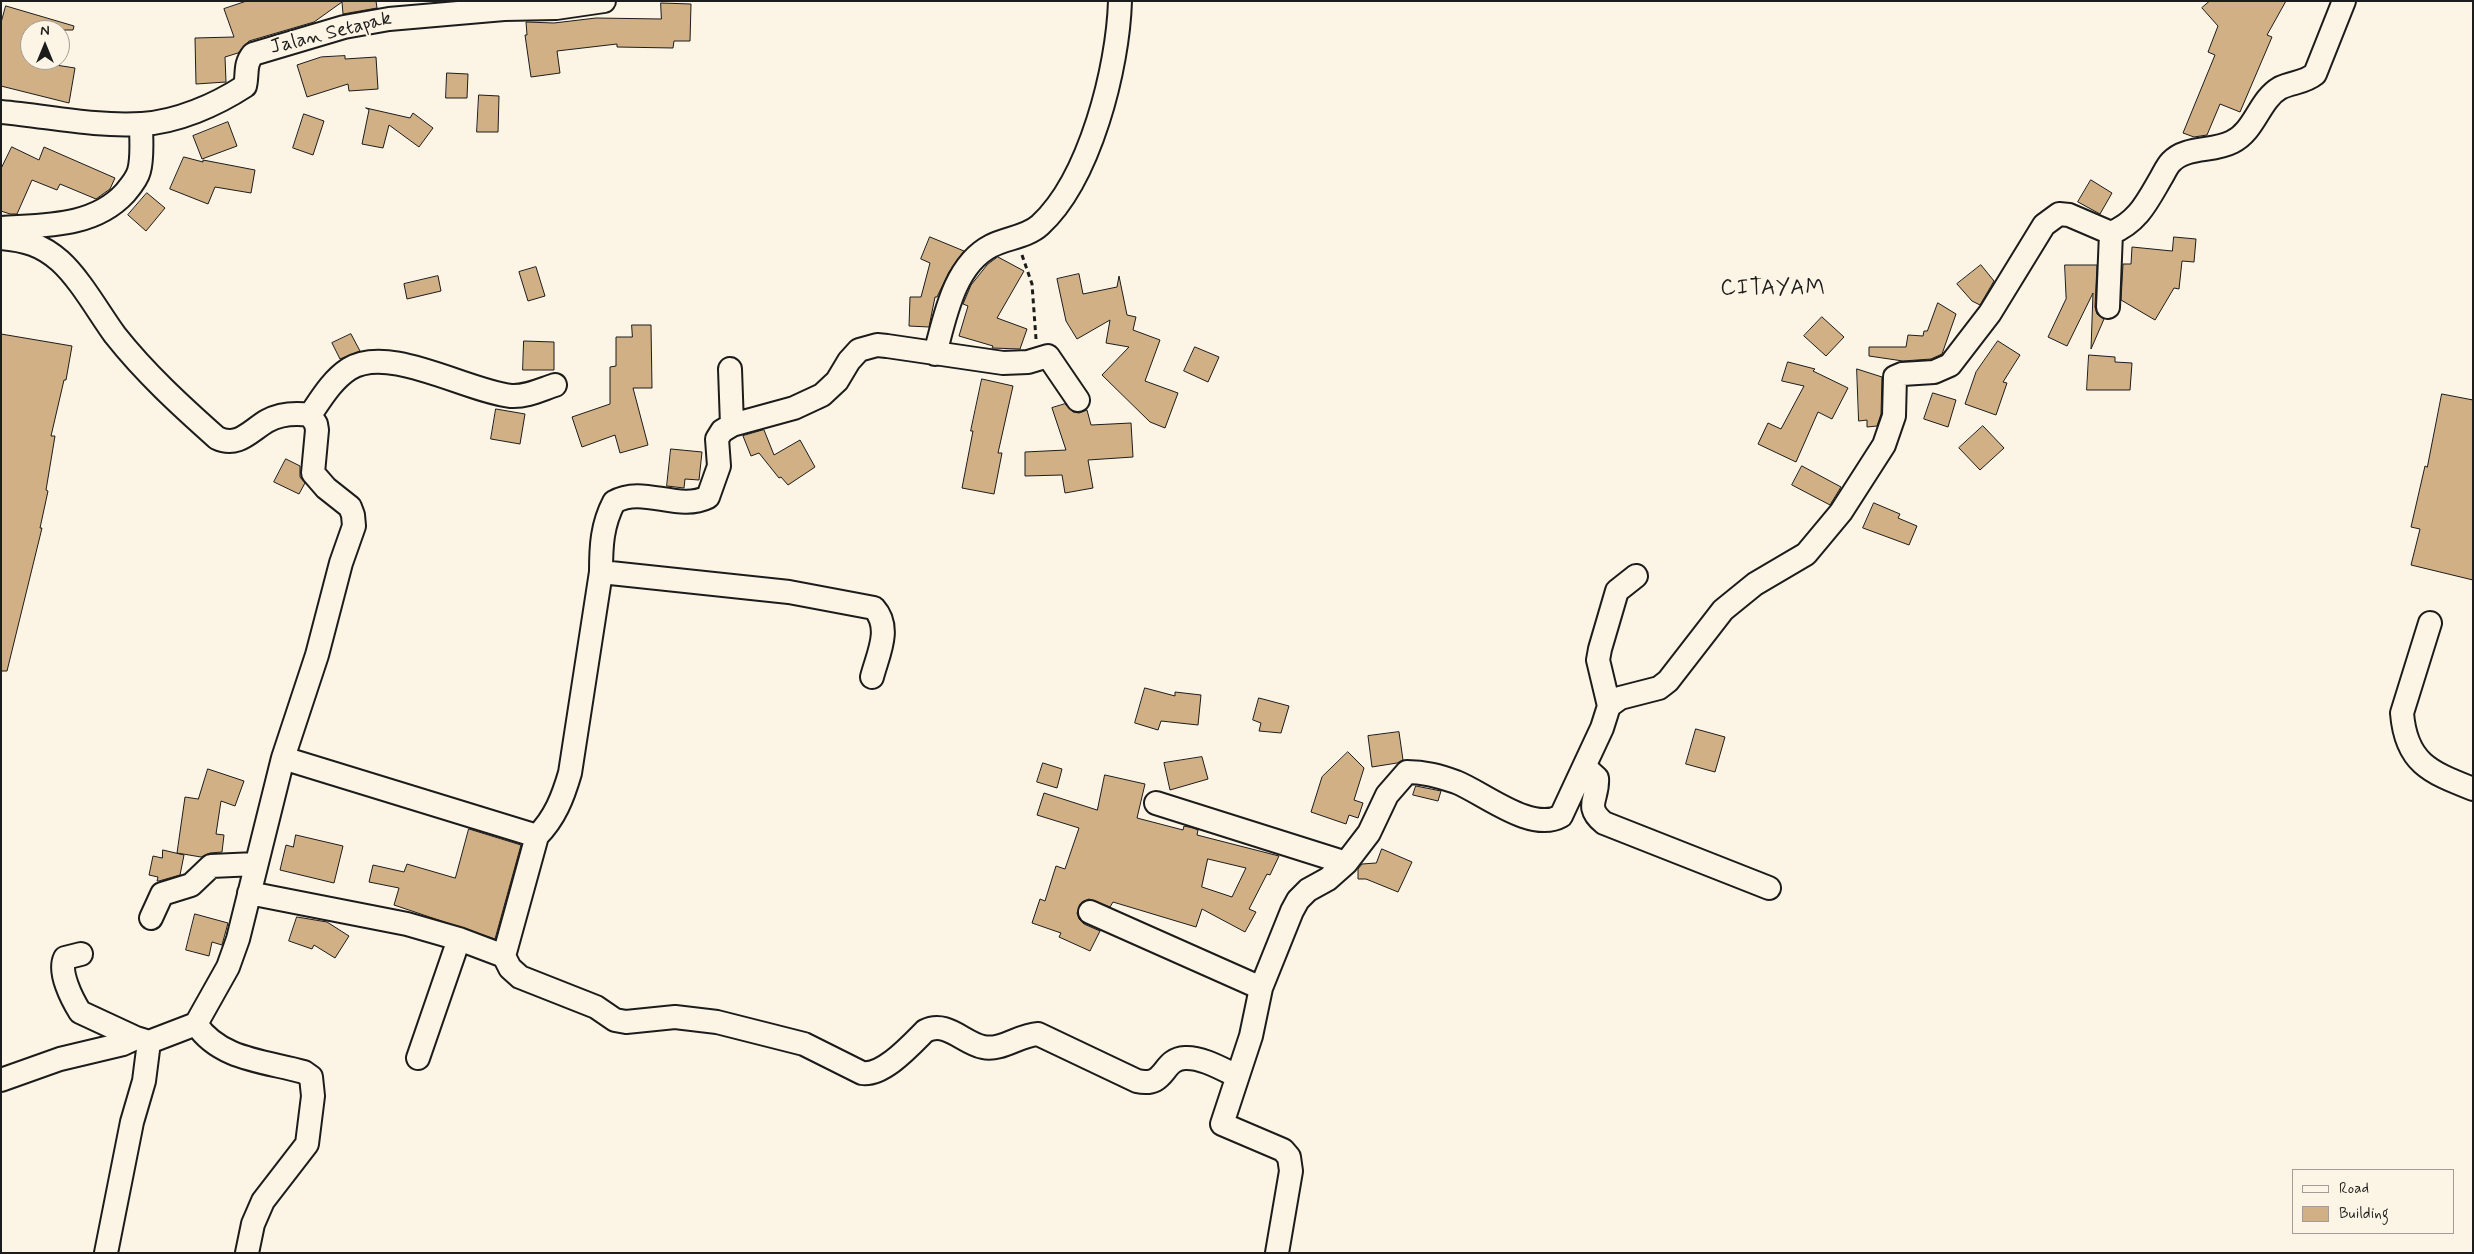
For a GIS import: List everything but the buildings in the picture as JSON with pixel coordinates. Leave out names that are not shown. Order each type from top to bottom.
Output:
[{"type":"street","name":"Jalan Setapak","points":[[1,112],[110,123],[141,124],[162,122],[236,92],[245,86],[246,66],[253,54],[320,34],[388,19],[504,9],[556,8],[604,1]]},
{"type":"street","points":[[935,354],[948,307],[969,264],[978,253],[993,244],[1016,238],[1038,228],[1050,216],[1076,176],[1093,132],[1111,74],[1119,32],[1120,1]]},
{"type":"street","points":[[1609,706],[1620,698],[1659,688],[1668,680],[1723,610],[1755,584],[1806,554],[1841,512],[1884,445],[1894,416],[1895,377],[1902,374],[1934,372],[1950,365],[1990,313],[2044,225],[2059,214],[2069,214],[2111,233],[2126,227],[2144,208],[2171,162],[2185,153],[2217,148],[2233,142],[2245,133],[2269,99],[2280,88],[2306,81],[2315,74],[2344,1]]},
{"type":"street","points":[[1,228],[63,224],[83,219],[117,201],[132,185],[140,171],[141,124]]},
{"type":"street","points":[[2108,307],[2111,233]]},
{"type":"street","points":[[1,238],[24,240],[45,250],[61,262],[116,336],[147,371],[217,438],[225,441],[246,437],[266,421],[281,415],[310,415]]},
{"type":"street","points":[[1078,400],[1048,356],[1016,363],[882,346],[859,350],[849,360],[837,382],[822,395],[794,408],[732,425],[722,431],[717,439],[719,466],[708,497],[697,503],[682,503],[629,496],[614,502],[603,526],[600,542],[601,572],[570,773],[565,793],[551,823],[538,836],[504,956],[510,968],[520,977],[596,1006],[615,1020],[626,1022],[675,1017],[718,1022],[804,1044],[862,1073],[872,1074],[884,1069],[925,1031],[934,1028],[949,1030],[980,1046],[994,1048],[1022,1037],[1038,1034],[1137,1081],[1147,1083],[1155,1082],[1169,1064],[1186,1058],[1212,1064],[1236,1076]]},
{"type":"street","points":[[310,415],[330,385],[341,375],[362,363],[376,361],[399,364],[484,391],[512,396],[527,395],[555,385]]},
{"type":"street","points":[[730,369],[732,425]]},
{"type":"street","points":[[1,1080],[60,1059],[142,1040],[196,1024],[228,967],[238,939],[283,758],[317,656],[341,563],[354,526],[350,507],[326,488],[313,473],[317,430],[316,424],[310,415]]},
{"type":"street","points":[[601,572],[789,592],[874,608],[879,613],[884,633],[872,677]]},
{"type":"street","points":[[1277,1253],[1290,1162],[1289,1157],[1283,1150],[1222,1124],[1236,1076],[1251,1036],[1261,988],[1280,936],[1298,900],[1308,890],[1338,872],[1346,863],[1369,833],[1387,795],[1407,772],[1425,772],[1457,782],[1525,816],[1546,821],[1561,816],[1585,767],[1602,728],[1609,706],[1598,660],[1617,591],[1636,576]]},
{"type":"street","points":[[2430,623],[2402,712],[2403,728],[2414,756],[2444,778],[2473,788]]},
{"type":"street","points":[[283,758],[538,836]]},
{"type":"street","points":[[1585,767],[1597,778],[1592,806],[1595,816],[1604,823],[1769,888]]},
{"type":"street","points":[[1156,803],[1346,863]]},
{"type":"street","points":[[150,918],[162,894],[191,885],[211,866],[256,864]]},
{"type":"street","points":[[249,893],[407,924],[459,939],[504,956]]},
{"type":"street","points":[[1090,912],[1261,988]]},
{"type":"street","points":[[418,1058],[459,939]]},
{"type":"street","points":[[81,954],[65,958],[62,964],[66,980],[80,1012],[142,1040]]},
{"type":"street","points":[[196,1024],[209,1041],[221,1049],[250,1059],[304,1072],[311,1077],[313,1087],[311,1125],[307,1144],[263,1201],[253,1224],[247,1253]]},
{"type":"street","points":[[106,1253],[132,1122],[144,1081],[142,1040]]},
{"type":"path","points":[[1016,238],[1032,284],[1036,338],[1048,356]]},
{"type":"district","name":"CITAYAM","points":[[1773,289]]}]
